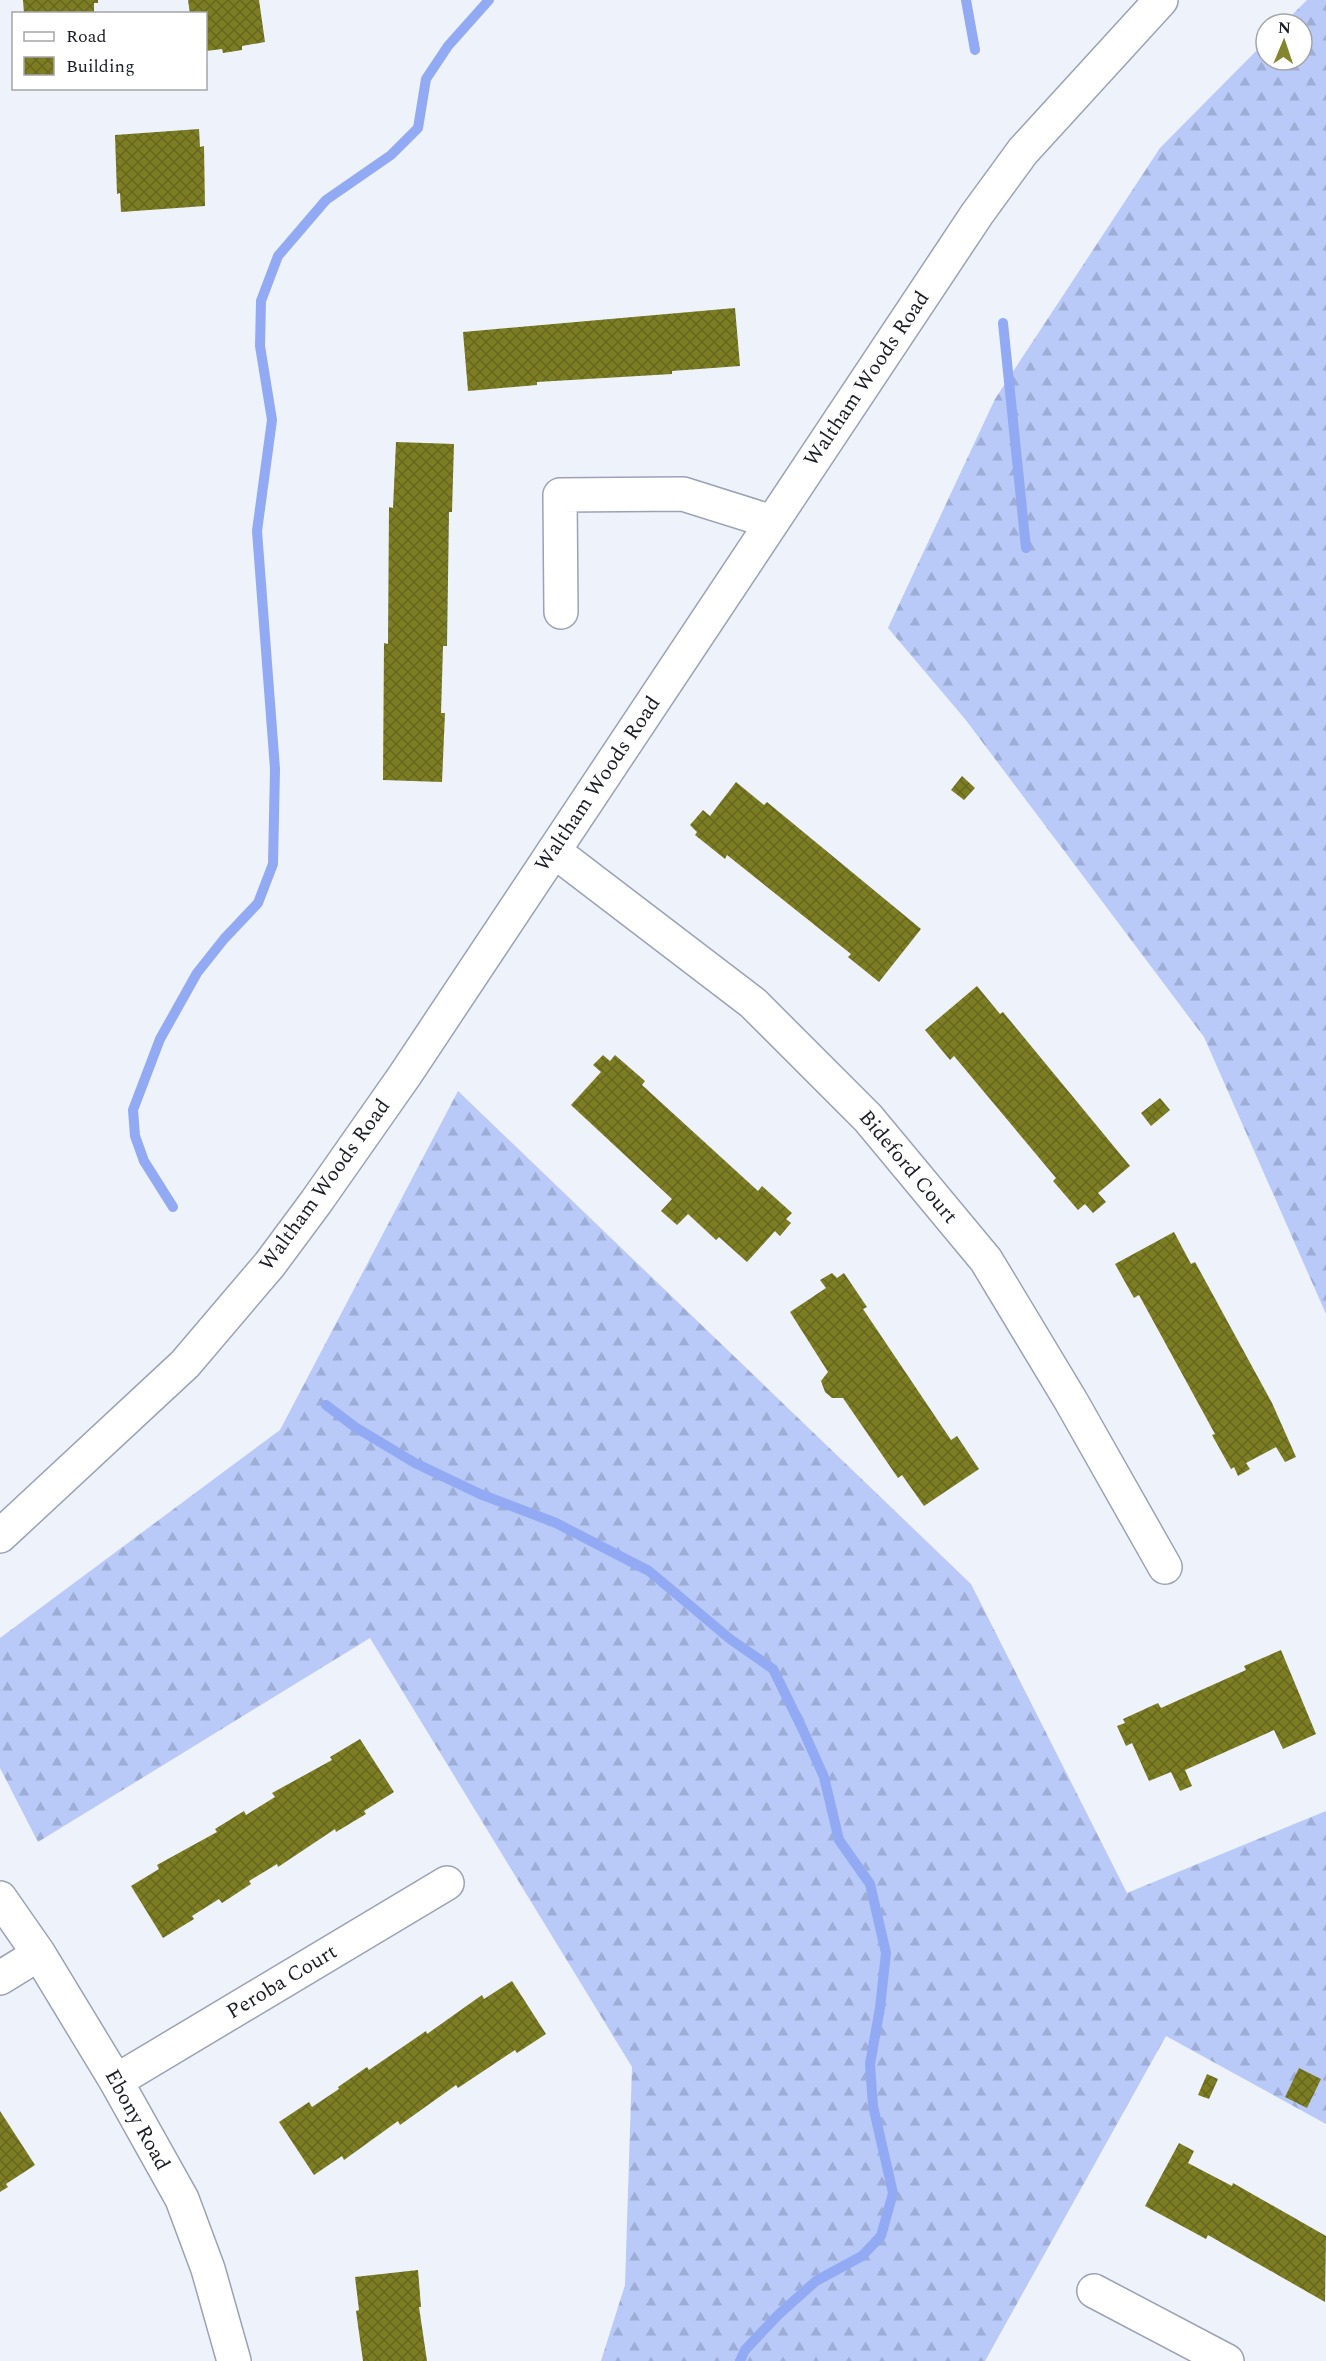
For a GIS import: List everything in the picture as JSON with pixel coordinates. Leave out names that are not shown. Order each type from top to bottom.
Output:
[{"type":"street","name":"Waltham Woods Road","points":[[0,1536],[185,1364],[270,1264],[367,1131],[976,214],[1023,151],[1161,0]]},
{"type":"street","points":[[561,612],[561,495],[683,494],[772,522]]},
{"type":"street","name":"Bideford Court","points":[[554,851],[753,1003],[868,1118],[986,1260],[1071,1401],[1165,1567]]},
{"type":"street","name":"Peroba Court","points":[[116,2081],[447,1883]]},
{"type":"street","name":"Ebony Road","points":[[0,1898],[39,1954],[116,2081],[182,2199],[208,2270],[234,2361]]},
{"type":"street","points":[[0,1978],[39,1954]]},
{"type":"street","points":[[1094,2290],[1227,2361]]},
{"type":"green space","points":[[1307,0],[1326,0],[1326,1314],[1204,1037],[965,719],[888,628],[995,399],[1160,148],[1254,53],[1254,72],[1314,72],[1314,12],[1295,12]]},
{"type":"green space","points":[[458,1091],[971,1584],[1127,1893],[1326,1811],[1326,2124],[1166,2036],[985,2361],[601,2361],[625,2285],[632,2067],[370,1638],[38,1842],[0,1768],[0,1638],[280,1430]]},
{"type":"building","points":[[23,0],[98,0],[98,3],[94,3],[94,12],[24,12]]},
{"type":"building","points":[[188,0],[259,0],[265,42],[242,46],[242,50],[223,53],[222,49],[207,51],[207,12],[190,12]]},
{"type":"building","points":[[199,129],[200,147],[204,146],[205,206],[121,212],[120,193],[117,194],[115,135]]},
{"type":"building","points":[[735,308],[740,366],[672,371],[672,374],[537,382],[537,385],[468,391],[463,332]]},
{"type":"building","points":[[396,442],[454,444],[452,512],[449,512],[447,646],[443,646],[441,713],[445,713],[442,782],[383,780],[384,643],[388,644],[389,507],[393,508]]},
{"type":"building","points":[[962,776],[975,788],[964,800],[951,790]]},
{"type":"building","points":[[736,782],[764,805],[767,802],[921,929],[879,982],[848,957],[851,954],[727,855],[725,859],[695,835],[697,832],[690,825],[703,810],[710,816]]},
{"type":"building","points":[[977,986],[1000,1014],[1003,1012],[1130,1166],[1098,1193],[1106,1202],[1093,1213],[1085,1204],[1078,1210],[1053,1181],[1056,1178],[954,1056],[950,1060],[925,1030]]},
{"type":"building","points":[[603,1055],[610,1061],[615,1055],[645,1081],[642,1085],[758,1191],[762,1186],[792,1213],[786,1219],[791,1223],[780,1236],[775,1231],[747,1262],[719,1237],[716,1240],[688,1214],[677,1225],[661,1211],[672,1199],[571,1105],[601,1072],[593,1065]]},
{"type":"building","points":[[1160,1098],[1170,1110],[1151,1126],[1141,1113]]},
{"type":"building","points":[[1174,1232],[1191,1264],[1195,1262],[1272,1403],[1296,1457],[1285,1462],[1276,1447],[1246,1463],[1250,1469],[1238,1476],[1234,1467],[1231,1469],[1212,1435],[1215,1434],[1139,1295],[1134,1298],[1115,1264]]},
{"type":"building","points":[[832,1273],[837,1278],[844,1273],[867,1307],[863,1309],[951,1440],[957,1436],[979,1469],[924,1506],[902,1475],[898,1478],[843,1398],[832,1398],[825,1392],[821,1381],[828,1372],[790,1312],[826,1288],[820,1280]]},
{"type":"building","points":[[1281,1650],[1316,1734],[1283,1749],[1274,1730],[1185,1770],[1192,1786],[1180,1791],[1171,1772],[1149,1781],[1132,1743],[1126,1746],[1117,1726],[1125,1723],[1123,1719],[1158,1703],[1161,1708],[1246,1670],[1244,1666]]},
{"type":"building","points":[[360,1739],[394,1792],[364,1811],[366,1814],[336,1832],[335,1829],[278,1867],[277,1864],[249,1881],[251,1884],[222,1903],[219,1899],[192,1916],[194,1919],[163,1938],[131,1886],[159,1869],[157,1865],[217,1832],[215,1829],[244,1811],[246,1815],[275,1797],[272,1793],[332,1760],[330,1757]]},
{"type":"building","points":[[512,1981],[546,2034],[517,2053],[515,2050],[458,2088],[456,2085],[400,2125],[398,2121],[344,2160],[342,2156],[314,2175],[279,2122],[309,2102],[312,2107],[367,2067],[369,2070],[426,2031],[427,2034],[482,1995],[484,1999]]},
{"type":"building","points":[[1299,2068],[1321,2079],[1307,2108],[1285,2097]]},
{"type":"building","points":[[1207,2074],[1218,2079],[1209,2099],[1198,2095]]},
{"type":"building","points":[[0,2111],[35,2165],[6,2184],[8,2187],[0,2192]]},
{"type":"building","points":[[1179,2143],[1194,2151],[1188,2163],[1232,2186],[1233,2183],[1326,2236],[1325,2302],[1208,2235],[1206,2239],[1145,2206]]},
{"type":"building","points":[[418,2270],[421,2307],[419,2307],[427,2361],[363,2361],[356,2311],[359,2310],[355,2277]]},
{"type":"waterway","points":[[173,1207],[144,1161],[135,1136],[133,1110],[160,1039],[197,973],[224,939],[258,903],[273,864],[275,769],[257,531],[272,420],[260,346],[261,301],[278,256],[326,200],[391,155],[418,128],[426,79],[448,46],[489,0]]},
{"type":"waterway","points":[[966,0],[975,50]]},
{"type":"waterway","points":[[1003,323],[1026,548]]},
{"type":"waterway","points":[[326,1405],[355,1427],[415,1463],[480,1494],[556,1523],[649,1571],[730,1639],[773,1669],[824,1777],[839,1840],[870,1884],[886,1953],[880,2008],[870,2064],[873,2106],[893,2193],[881,2236],[862,2256],[816,2281],[778,2315],[745,2350],[740,2361]]}]
